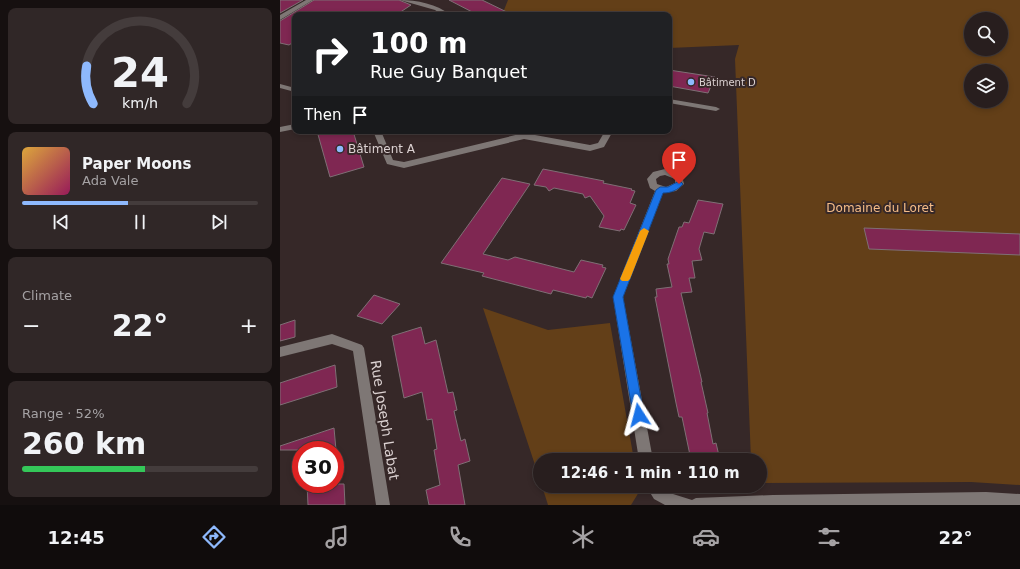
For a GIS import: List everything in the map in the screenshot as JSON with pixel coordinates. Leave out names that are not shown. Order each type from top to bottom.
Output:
[{"type":"street","points":[[280,18],[310,0]]},
{"type":"street","points":[[403,0],[437,9],[442,12]]},
{"type":"street","points":[[280,86],[292,89]]},
{"type":"street","points":[[672,102],[716,109]]},
{"type":"street","points":[[280,130],[292,127]]},
{"type":"street","points":[[378,134],[390,162],[404,165],[524,136],[590,148],[601,145],[606,134]]},
{"type":"street","points":[[645,453],[618,297],[660,190]]},
{"type":"street","name":"Rue Joseph Labat","points":[[280,352],[332,339],[358,348],[383,505]]},
{"type":"street","points":[[658,493],[669,501],[688,505]]},
{"type":"street","points":[[696,505],[986,499],[1020,501]]},
{"type":"green space","name":"Domaine du Loret","points":[[508,0],[1020,0],[1020,485],[971,482],[767,483],[767,453],[751,453],[735,59],[739,45],[672,48],[672,12],[503,12]]},
{"type":"green space","points":[[483,308],[548,330],[610,323],[633,453],[533,453],[533,459]]},
{"type":"green space","points":[[544,493],[638,493],[631,505],[548,505]]},
{"type":"building","points":[[280,0],[303,0],[280,13]]},
{"type":"building","points":[[314,0],[399,0],[411,5],[400,12],[295,12]]},
{"type":"building","points":[[449,0],[482,0],[507,12],[472,12]]},
{"type":"building","points":[[292,14],[292,43],[289,45],[280,43],[280,21]]},
{"type":"building","name":"Bâtiment D","points":[[672,70],[715,77],[708,93],[672,87]]},
{"type":"building","name":"Bâtiment A","points":[[318,134],[354,134],[364,167],[330,177]]},
{"type":"building","points":[[543,169],[604,181],[603,183],[632,189],[631,190],[635,191],[630,203],[636,205],[624,230],[621,229],[620,231],[599,227],[604,216],[590,196],[585,198],[583,194],[554,188],[549,191],[546,187],[534,185]]},
{"type":"building","points":[[502,178],[530,184],[483,254],[508,260],[515,257],[574,272],[581,260],[603,265],[602,267],[606,268],[592,298],[587,296],[586,298],[553,290],[551,294],[482,276],[484,273],[441,263]]},
{"type":"building","points":[[698,200],[723,204],[714,234],[704,232],[699,249],[702,260],[692,261],[695,278],[689,278],[692,292],[681,293],[702,382],[713,444],[716,443],[718,453],[690,453],[682,417],[679,417],[655,297],[657,297],[656,289],[672,287],[667,264],[669,264],[668,259],[679,227],[682,227],[684,222],[689,223]]},
{"type":"building","points":[[864,228],[1020,234],[1020,255],[869,249]]},
{"type":"building","points":[[374,295],[400,304],[382,324],[357,316]]},
{"type":"building","points":[[295,320],[295,337],[280,341],[280,325]]},
{"type":"building","points":[[421,327],[425,344],[436,340],[448,393],[453,392],[457,410],[454,411],[461,441],[465,439],[470,461],[458,465],[465,505],[429,505],[426,490],[440,485],[434,450],[437,449],[432,419],[427,420],[422,392],[404,398],[392,336]]},
{"type":"building","points":[[335,365],[337,387],[280,405],[280,383]]},
{"type":"building","points":[[334,428],[335,441],[295,441]]},
{"type":"building","points":[[292,442],[292,450],[280,450],[280,446]]},
{"type":"building","points":[[344,484],[345,505],[308,505],[307,493],[344,493]]},
{"type":"slow traffic","points":[[625,279],[644,231]]},
{"type":"place","name":"Bâtiment D","points":[[691,82]]},
{"type":"place","name":"Bâtiment A","points":[[340,149]]},
{"type":"route","points":[[639,415],[618,297],[660,190],[673,189],[679,184]]}]
